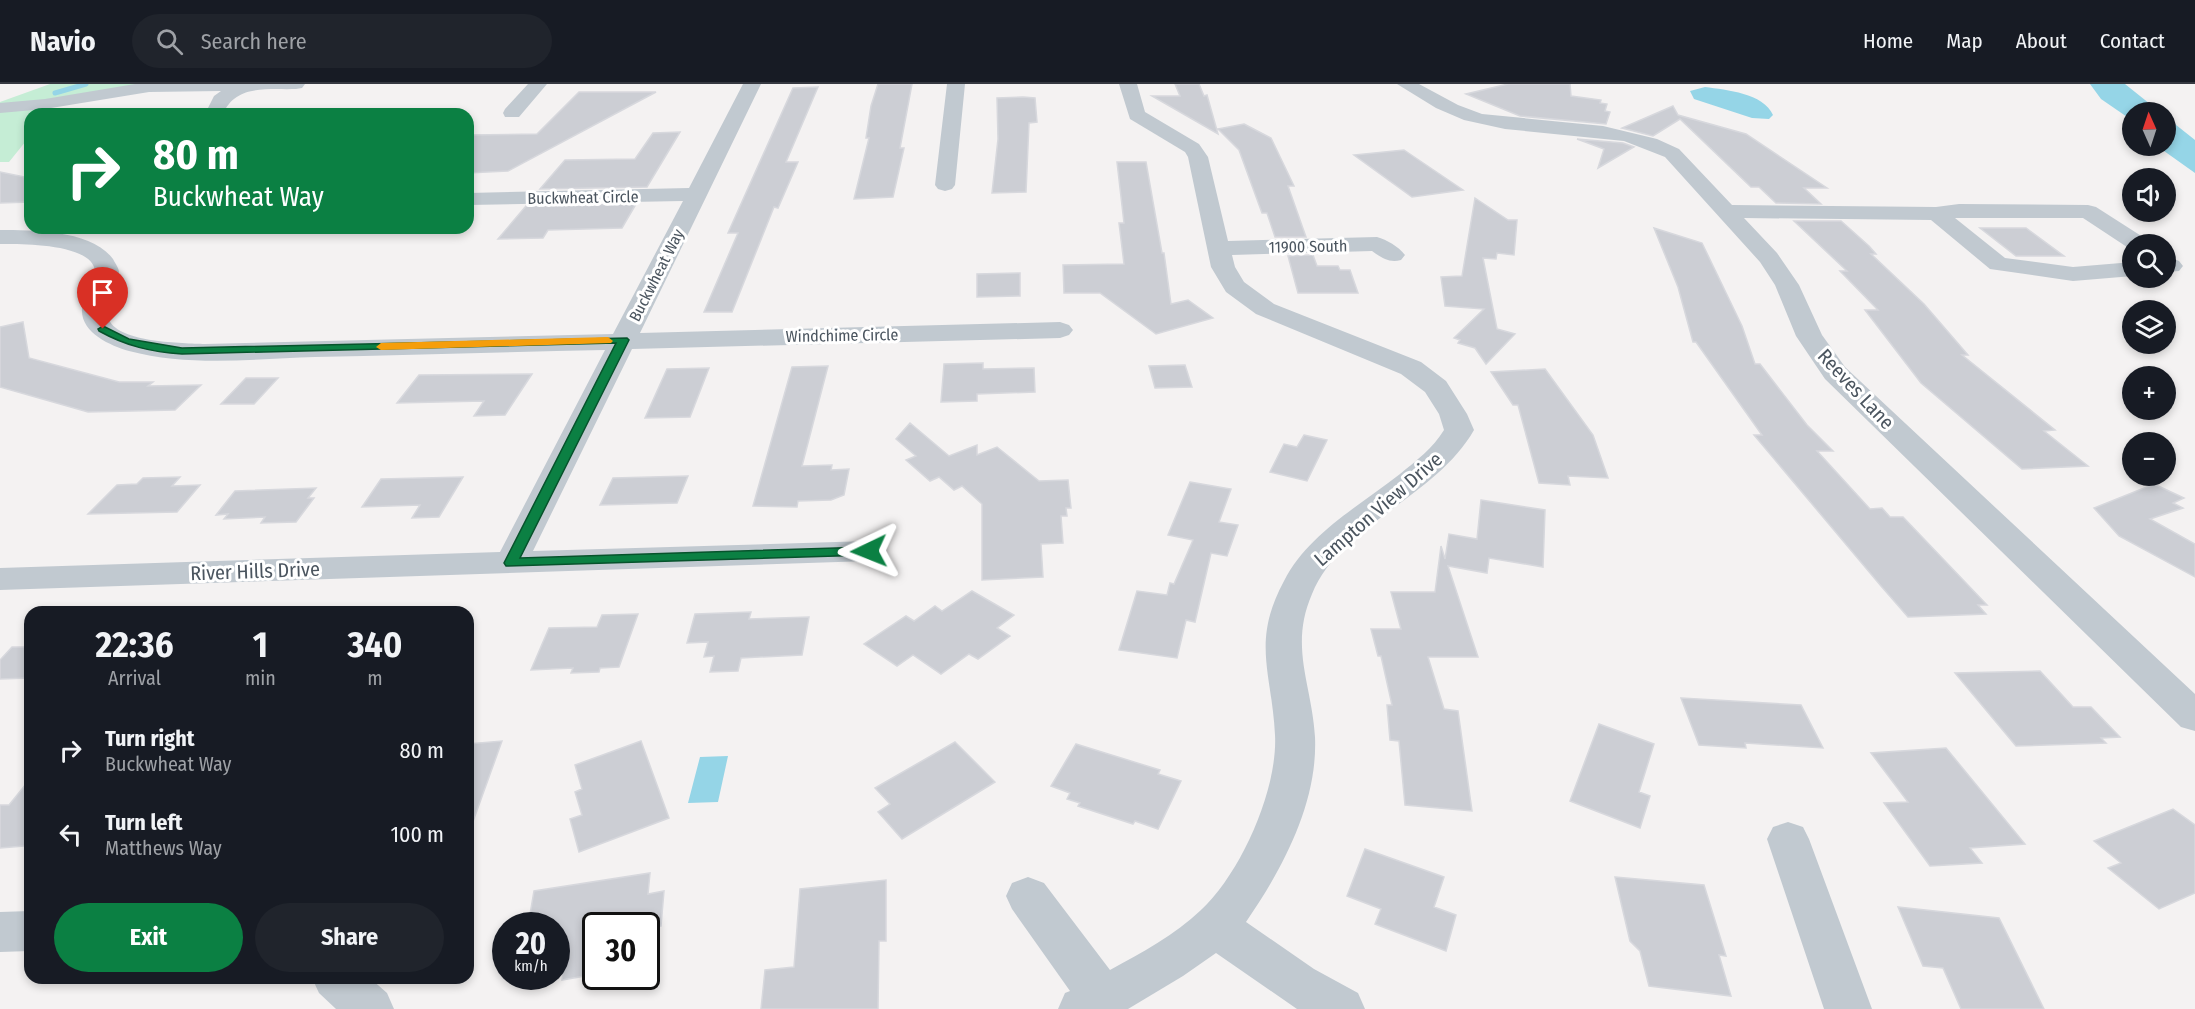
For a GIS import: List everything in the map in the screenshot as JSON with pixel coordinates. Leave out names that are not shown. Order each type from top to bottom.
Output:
[{"type":"street","points":[[217,108],[220,100],[241,84]]},
{"type":"street","points":[[0,108],[45,104],[148,87],[296,84]]},
{"type":"street","points":[[512,113],[538,84]]},
{"type":"street","name":"Buckwheat Way","points":[[511,563],[752,84]]},
{"type":"street","points":[[945,185],[956,84]]},
{"type":"street","name":"Lampton View Drive","points":[[1093,1004],[1161,965],[1216,927],[1249,882],[1276,831],[1290,786],[1295,739],[1281,660],[1283,628],[1292,597],[1309,567],[1334,542],[1434,462],[1450,446],[1459,430],[1454,414],[1436,387],[1411,368],[1265,309],[1244,296],[1229,282],[1198,157],[1192,148],[1137,116],[1128,84]]},
{"type":"street","name":"Reeves Lane","points":[[1406,84],[1445,107],[1481,119],[1505,124],[1610,133],[1659,146],[1682,161],[1769,258],[1787,285],[1809,336],[1835,373],[2195,717]]},
{"type":"street","name":"Buckwheat Circle","points":[[474,199],[697,194]]},
{"type":"street","points":[[1726,211],[1936,214],[1959,211],[2088,212],[2122,234]]},
{"type":"street","points":[[1936,214],[1998,264],[2073,274],[2122,270]]},
{"type":"street","points":[[0,237],[66,242],[87,234]]},
{"type":"street","name":"Windchime Circle","points":[[66,242],[92,252],[105,266],[107,274],[105,284],[95,304],[94,313],[97,321],[113,336],[142,346],[205,352],[1060,330]]},
{"type":"street","name":"11900 South","points":[[1219,248],[1377,244],[1393,255]]},
{"type":"street","name":"River Hills Drive","points":[[0,579],[869,551]]},
{"type":"street","points":[[1788,839],[1848,1009]]},
{"type":"street","points":[[1028,896],[1093,1004]]},
{"type":"street","points":[[1216,927],[1297,984],[1341,1009]]},
{"type":"street","points":[[0,932],[24,931]]},
{"type":"street","points":[[343,984],[370,1009]]},
{"type":"green space","points":[[50,84],[154,84],[41,108],[24,108],[24,143],[9,162],[0,162],[0,102]]},
{"type":"water","points":[[2090,84],[2125,84],[2148,102],[2122,102],[2122,113],[2101,99]]},
{"type":"water","points":[[1705,87],[1734,91],[1753,97],[1768,108],[1773,115],[1769,119],[1752,118],[1694,99],[1690,91]]},
{"type":"water","points":[[2176,125],[2195,140],[2195,173],[2171,156],[2176,156]]},
{"type":"water","points":[[728,756],[718,802],[688,803],[700,757]]},
{"type":"building","points":[[878,84],[912,84],[900,148],[904,148],[893,197],[854,199],[869,138],[866,138],[871,106]]},
{"type":"building","points":[[1175,84],[1199,84],[1204,96],[1207,95],[1218,134],[1152,96],[1180,96]]},
{"type":"building","points":[[1508,84],[1570,84],[1571,96],[1601,100],[1600,103],[1607,104],[1605,111],[1610,112],[1606,124],[1520,116],[1466,94]]},
{"type":"building","points":[[818,87],[786,162],[798,162],[778,208],[774,207],[732,312],[704,312],[738,233],[728,233],[793,88]]},
{"type":"building","points":[[579,92],[656,92],[508,171],[474,173],[474,135],[537,134]]},
{"type":"building","points":[[997,98],[1035,98],[1037,122],[1029,123],[1026,192],[992,193],[998,139]]},
{"type":"building","points":[[1673,106],[1678,115],[1746,134],[1827,188],[1804,188],[1821,204],[1776,203],[1759,187],[1751,187],[1680,119],[1653,136],[1622,128]]},
{"type":"building","points":[[1244,124],[1271,138],[1294,186],[1288,186],[1306,237],[1275,237],[1267,213],[1262,213],[1239,150],[1218,129]]},
{"type":"building","points":[[680,132],[647,187],[540,189],[565,160],[635,159],[653,133]]},
{"type":"building","points":[[1577,139],[1623,143],[1634,147],[1598,168],[1604,149]]},
{"type":"building","points":[[1404,150],[1463,190],[1412,197],[1354,155]]},
{"type":"building","points":[[1117,162],[1146,162],[1162,253],[1164,253],[1171,304],[1188,300],[1213,318],[1156,334],[1100,293],[1064,293],[1063,265],[1124,264],[1119,223],[1124,223]]},
{"type":"building","points":[[0,172],[24,177],[24,202],[0,203]]},
{"type":"building","points":[[1475,198],[1508,220],[1517,220],[1514,255],[1497,253],[1496,259],[1483,258],[1497,329],[1515,334],[1486,364],[1475,348],[1458,343],[1460,340],[1454,338],[1484,309],[1445,306],[1441,277],[1462,276]]},
{"type":"building","points":[[636,204],[622,228],[548,230],[543,238],[498,239],[526,206]]},
{"type":"building","points":[[1794,221],[1841,221],[1876,254],[1871,254],[1924,304],[1968,355],[1962,355],[2055,430],[2044,431],[2088,466],[2022,469],[1921,383],[1865,310],[1878,310],[1840,271],[1847,271]]},
{"type":"building","points":[[1654,228],[1702,243],[1742,326],[1755,364],[1760,364],[1807,425],[1833,451],[1817,451],[1870,509],[1882,508],[1890,517],[1903,517],[1987,605],[1978,605],[1986,614],[1908,617],[1881,586],[1754,435],[1762,435],[1696,342],[1693,342],[1678,287]]},
{"type":"building","points":[[1980,228],[2026,228],[2064,256],[2016,256]]},
{"type":"building","points":[[1313,255],[1317,266],[1338,266],[1340,270],[1350,270],[1358,293],[1298,293],[1288,256]]},
{"type":"building","points":[[1020,273],[1020,296],[977,297],[977,274]]},
{"type":"building","points":[[23,322],[29,358],[119,382],[153,382],[148,386],[201,385],[175,410],[88,412],[0,387],[0,327]]},
{"type":"building","points":[[983,363],[983,369],[1034,368],[1035,392],[977,394],[977,401],[941,402],[944,364]]},
{"type":"building","points":[[1185,365],[1192,387],[1155,388],[1149,366]]},
{"type":"building","points":[[828,366],[802,466],[832,465],[831,470],[849,469],[844,495],[831,500],[798,501],[797,507],[753,506],[792,367]]},
{"type":"building","points":[[709,368],[690,417],[645,418],[667,369]]},
{"type":"building","points":[[1545,369],[1593,435],[1608,478],[1568,476],[1570,485],[1539,483],[1518,405],[1513,405],[1491,372]]},
{"type":"building","points":[[532,374],[505,415],[474,416],[484,401],[397,403],[419,375]]},
{"type":"building","points":[[246,378],[278,378],[254,404],[221,404]]},
{"type":"building","points":[[910,423],[949,456],[977,445],[977,455],[997,447],[1039,481],[1068,480],[1071,508],[1066,508],[1067,516],[1061,516],[1063,543],[1041,544],[1043,577],[982,580],[982,504],[962,486],[954,490],[939,477],[930,481],[906,460],[916,456],[896,439]]},
{"type":"building","points":[[1304,435],[1327,440],[1307,481],[1270,472],[1284,444],[1297,447]]},
{"type":"building","points":[[688,476],[677,503],[600,505],[613,478]]},
{"type":"building","points":[[180,477],[172,486],[200,485],[177,512],[88,514],[117,485],[137,484],[143,478]]},
{"type":"building","points":[[463,477],[439,517],[412,518],[420,505],[362,507],[381,479]]},
{"type":"building","points":[[1190,482],[1231,489],[1219,522],[1238,525],[1227,556],[1211,553],[1195,622],[1186,620],[1177,658],[1119,650],[1137,591],[1167,595],[1170,583],[1174,584],[1193,540],[1168,535]]},
{"type":"building","points":[[2149,486],[2158,486],[2184,498],[2173,503],[2183,508],[2150,519],[2195,544],[2195,577],[2119,536],[2094,508]]},
{"type":"building","points":[[316,488],[308,498],[314,498],[296,522],[261,523],[265,517],[224,519],[228,514],[216,515],[235,491]]},
{"type":"building","points":[[1481,500],[1545,510],[1543,567],[1489,558],[1487,573],[1448,566],[1478,657],[1428,657],[1444,709],[1458,711],[1472,811],[1405,805],[1399,741],[1390,740],[1387,705],[1392,705],[1381,656],[1378,656],[1371,629],[1401,629],[1391,592],[1435,592],[1441,546],[1445,559],[1449,534],[1477,539]]},
{"type":"building","points":[[972,591],[1014,615],[997,628],[1010,636],[978,659],[969,654],[941,674],[913,655],[897,666],[864,644],[906,616],[914,621],[935,606],[942,611]]},
{"type":"building","points":[[751,612],[749,619],[809,617],[802,655],[741,658],[738,671],[710,672],[714,656],[704,657],[708,642],[687,643],[695,614]]},
{"type":"building","points":[[638,614],[619,667],[600,668],[599,672],[571,673],[573,668],[531,670],[549,628],[597,627],[602,615]]},
{"type":"building","points":[[12,647],[24,647],[24,678],[0,679],[0,660]]},
{"type":"building","points":[[2040,671],[2073,707],[2091,707],[2120,737],[2101,738],[2106,743],[2016,746],[1955,673]]},
{"type":"building","points":[[1681,698],[1801,705],[1823,748],[1745,743],[1746,748],[1699,745]]},
{"type":"building","points":[[1599,724],[1654,744],[1639,792],[1650,796],[1640,828],[1570,801]]},
{"type":"building","points":[[502,741],[474,819],[474,743]]},
{"type":"building","points":[[641,741],[669,818],[579,852],[570,819],[582,815],[575,792],[582,789],[575,765]]},
{"type":"building","points":[[955,742],[995,782],[902,839],[878,812],[890,804],[875,788]]},
{"type":"building","points":[[1076,744],[1160,770],[1158,774],[1181,781],[1158,829],[1135,821],[1133,824],[1078,806],[1080,803],[1067,799],[1070,793],[1051,786]]},
{"type":"building","points":[[1946,748],[2025,844],[1970,848],[1982,863],[1930,866],[1884,803],[1908,802],[1871,753]]},
{"type":"building","points":[[24,786],[24,846],[0,848],[0,805],[9,805]]},
{"type":"building","points":[[2173,809],[2195,825],[2195,893],[2159,909],[2108,868],[2121,863],[2094,841]]},
{"type":"building","points":[[1365,849],[1444,877],[1434,907],[1456,915],[1446,951],[1375,924],[1381,909],[1347,896]]},
{"type":"building","points":[[650,873],[648,894],[664,891],[661,926],[660,912],[582,912],[582,976],[570,979],[570,912],[530,912],[534,891]]},
{"type":"building","points":[[1615,877],[1704,885],[1726,956],[1719,955],[1731,996],[1649,986],[1640,951],[1630,941]]},
{"type":"building","points":[[886,880],[886,941],[879,941],[878,1009],[761,1009],[765,970],[794,967],[800,889]]},
{"type":"building","points":[[1898,907],[1999,918],[2044,1009],[1961,1009],[1943,968],[1923,966]]},
{"type":"waterway","points":[[55,93],[86,84]]},
{"type":"slow traffic","points":[[381,347],[608,341]]},
{"type":"route","points":[[103,329],[126,342],[142,346],[160,350],[205,352],[624,340],[511,563],[869,551]]}]
